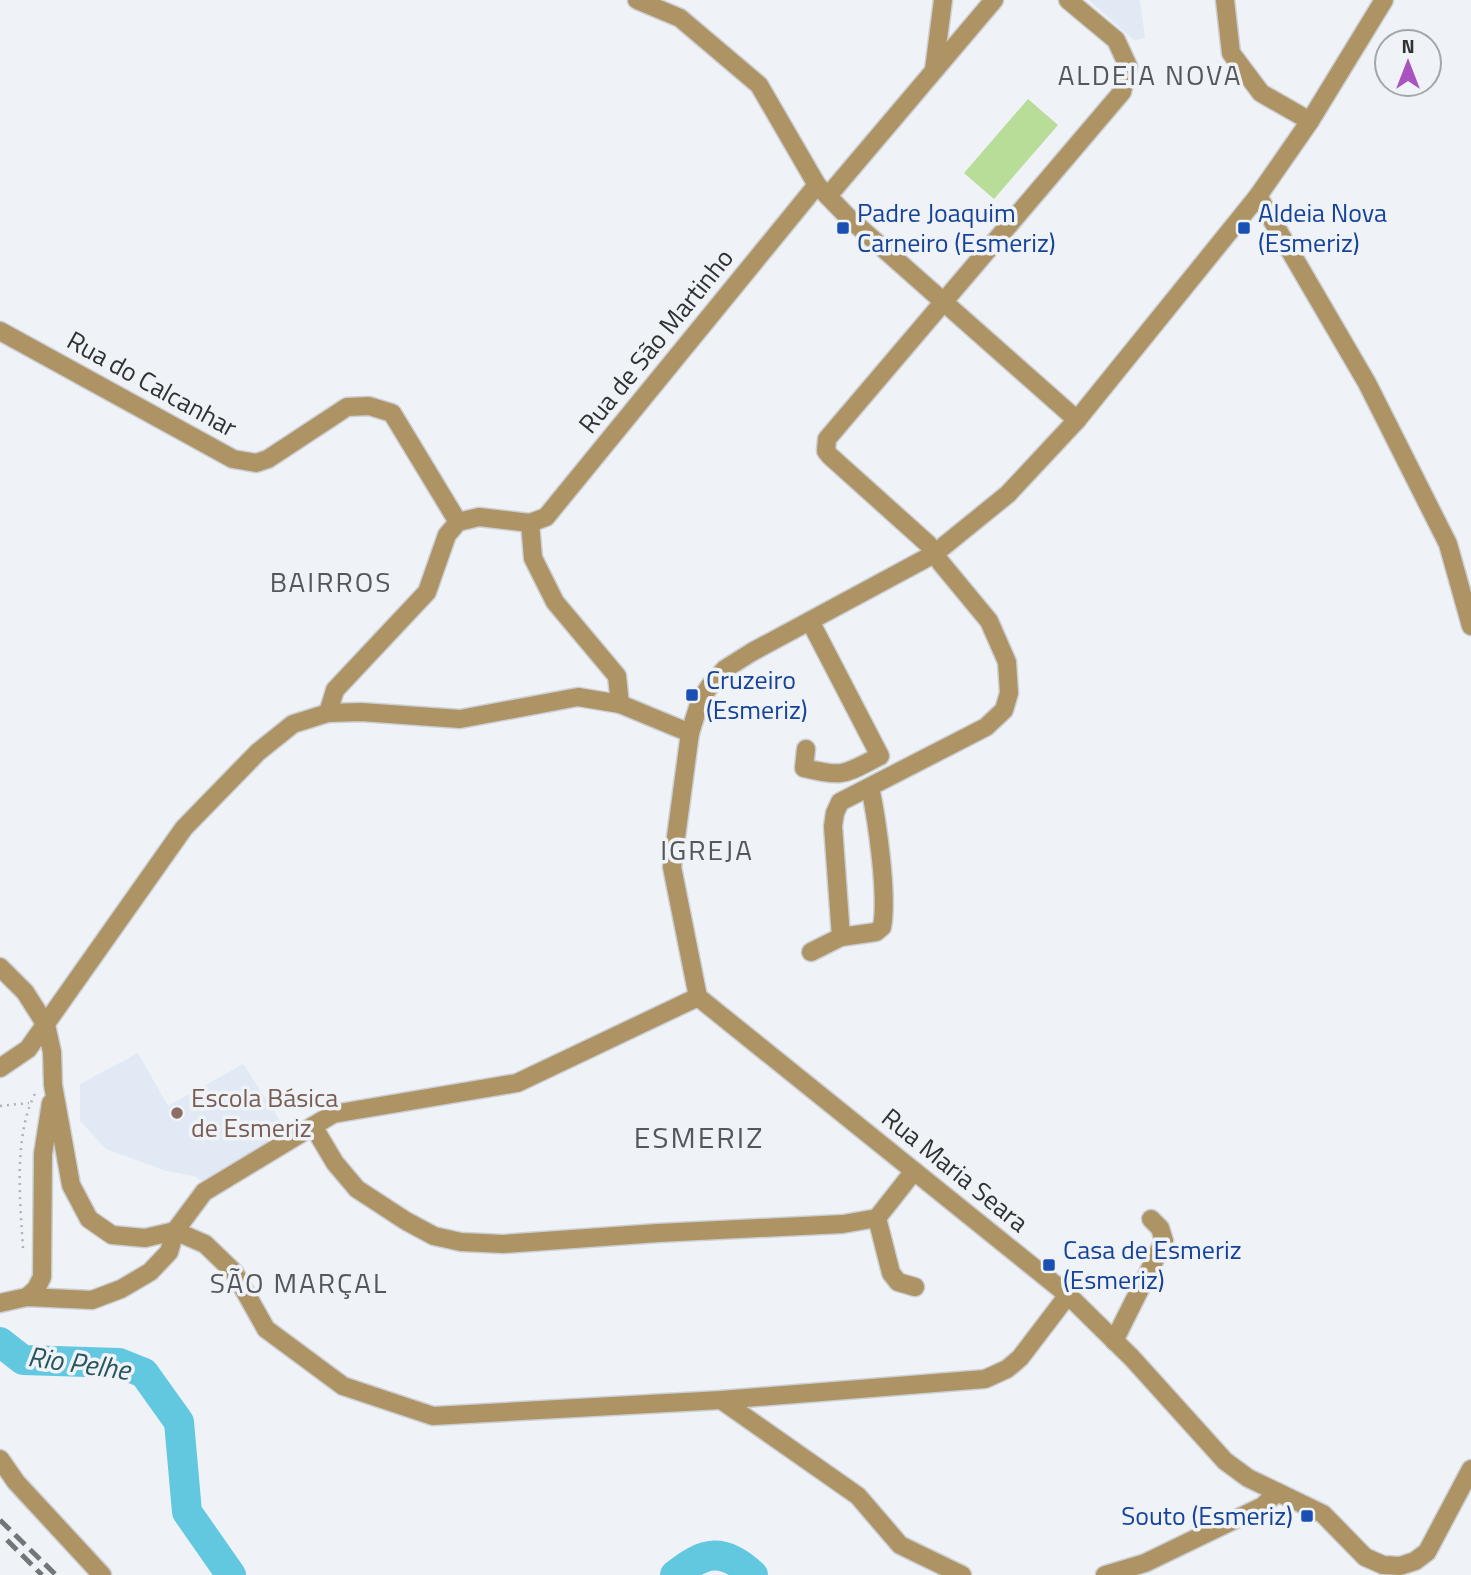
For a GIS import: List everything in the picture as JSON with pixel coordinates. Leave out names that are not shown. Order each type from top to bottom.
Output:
[{"type":"street","points":[[637,0],[680,18],[759,85],[822,190],[850,219],[1077,420]]},
{"type":"street","points":[[933,70],[943,0]]},
{"type":"street","name":"Rua de São Martinho","points":[[530,523],[546,517],[822,190],[994,0]]},
{"type":"street","points":[[841,937],[833,826],[840,802],[986,727],[1004,710],[1009,693],[1007,662],[989,621],[928,544],[830,456],[825,445],[827,439],[1122,92],[1128,66],[1115,40],[1068,0]]},
{"type":"street","points":[[1225,0],[1231,53],[1261,93],[1310,121]]},
{"type":"street","points":[[0,1303],[27,1297],[92,1300],[121,1289],[150,1272],[169,1252],[176,1231],[204,1192],[333,1114],[517,1083],[698,998],[672,867],[690,733],[700,701],[709,687],[725,669],[934,554],[1008,494],[1077,420],[1258,196],[1310,121],[1384,0]]},
{"type":"street","points":[[1258,196],[1367,383],[1448,544],[1471,626]]},
{"type":"street","name":"Rua do Calcanhar","points":[[0,331],[233,459],[256,463],[268,459],[347,408],[369,406],[392,413],[458,522]]},
{"type":"street","points":[[328,713],[335,690],[427,592],[447,536],[458,522],[479,517],[530,523],[533,558],[555,602],[617,676],[620,704]]},
{"type":"street","points":[[806,749],[804,768],[834,775],[843,775],[880,756],[810,621]]},
{"type":"street","points":[[0,1068],[27,1049],[46,1025],[184,828],[258,752],[293,724],[328,713],[361,712],[460,719],[578,697],[620,704],[690,733]]},
{"type":"street","points":[[811,952],[841,937],[876,932],[882,926],[881,870],[870,787]]},
{"type":"street","points":[[0,967],[25,992],[46,1025],[52,1052],[53,1086],[71,1185],[89,1219],[112,1235],[145,1238],[176,1231],[205,1244],[234,1272],[266,1329],[343,1386],[433,1416],[721,1400],[985,1379],[1007,1369],[1020,1358],[1068,1295]]},
{"type":"street","name":"Rua Maria Seara","points":[[698,998],[1068,1295],[1225,1461],[1248,1478],[1323,1514],[1365,1557],[1400,1570]]},
{"type":"street","points":[[27,1297],[36,1289],[42,1277],[43,1154],[53,1086]]},
{"type":"street","points":[[313,1126],[335,1163],[357,1189],[434,1236],[461,1242],[503,1244],[844,1224],[877,1218],[914,1171]]},
{"type":"street","points":[[877,1218],[891,1273],[898,1282],[915,1287]]},
{"type":"street","points":[[1114,1341],[1164,1241],[1160,1228],[1151,1219]]},
{"type":"street","points":[[721,1400],[858,1496],[900,1545],[962,1575]]},
{"type":"street","points":[[0,1459],[16,1482],[102,1575]]},
{"type":"street","points":[[1418,1575],[1427,1552],[1471,1469]]},
{"type":"street","points":[[1105,1575],[1144,1563],[1168,1552],[1263,1506],[1277,1492]]},
{"type":"street","points":[[1400,1570],[1427,1552]]},
{"type":"path","points":[[0,1106],[29,1103]]},
{"type":"shaded area","points":[[1089,0],[1140,0],[1145,38],[1134,40]]},
{"type":"shaded area","name":"Escola Básica de Esmeriz","points":[[138,1053],[168,1106],[243,1064],[283,1125],[283,1132],[207,1184],[194,1176],[166,1171],[106,1149],[80,1121],[80,1084]]},
{"type":"green space","points":[[1028,99],[1058,125],[994,199],[964,173]]},
{"type":"waterway","name":"Rio Pelhe","points":[[0,1342],[23,1360],[119,1363],[144,1373],[179,1422],[187,1512],[231,1575]]},
{"type":"waterway","name":"Rio Pelhe","points":[[675,1575],[696,1561],[714,1556],[732,1560],[753,1575]]},
{"type":"railway","points":[[0,1520],[56,1575]]},
{"type":"railway","points":[[7,1540],[42,1575]]},
{"type":"place","name":"Padre Joaquim Carneiro (Esmeriz)","points":[[843,228]]},
{"type":"place","name":"Aldeia Nova (Esmeriz)","points":[[1244,228]]},
{"type":"place","name":"Cruzeiro (Esmeriz)","points":[[692,695]]},
{"type":"place","name":"Escola Básica de Esmeriz","points":[[177,1113]]},
{"type":"place","name":"Casa de Esmeriz (Esmeriz)","points":[[1049,1265]]},
{"type":"place","name":"Souto (Esmeriz)","points":[[1307,1516]]},
{"type":"district","name":"ALDEIA NOVA","points":[[1150,75]]},
{"type":"district","name":"BAIRROS","points":[[331,582]]},
{"type":"district","name":"IGREJA","points":[[707,850]]},
{"type":"district","name":"ESMERIZ","points":[[699,1138]]},
{"type":"district","name":"SÃO MARÇAL","points":[[299,1283]]}]
